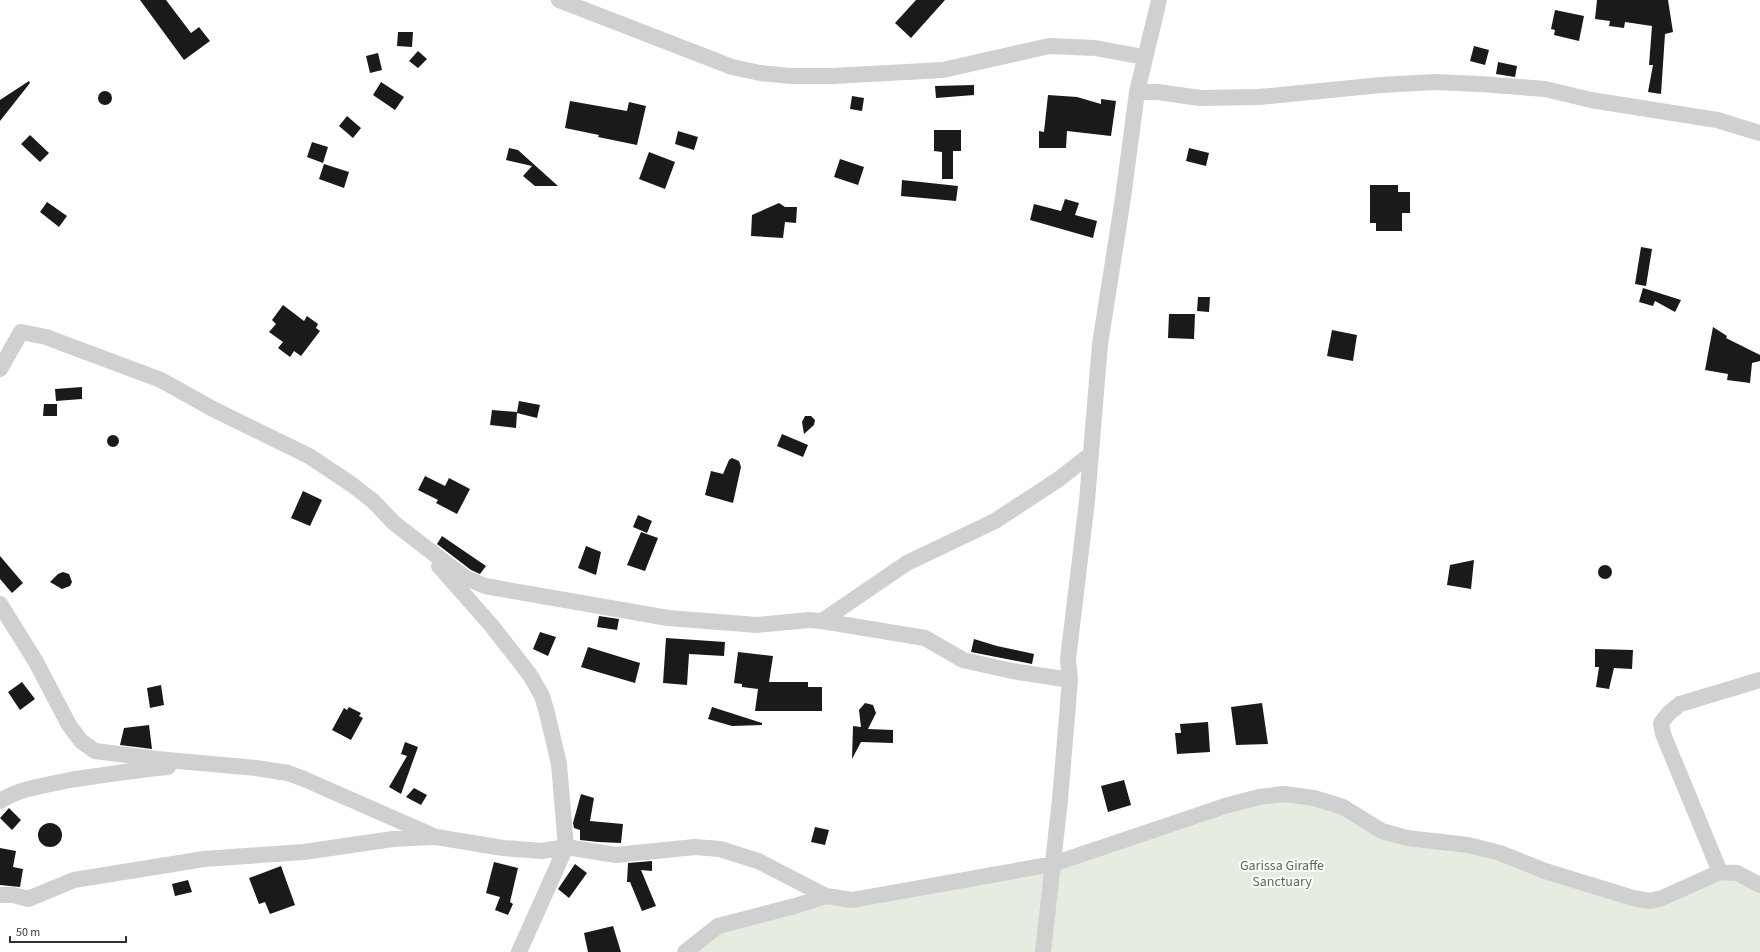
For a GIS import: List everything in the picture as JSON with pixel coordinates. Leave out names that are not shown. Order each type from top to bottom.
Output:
[{"type":"street","points":[[559,0],[732,67],[760,73],[791,76],[834,76],[943,70],[1049,46],[1095,48],[1144,57]]},
{"type":"street","points":[[1043,952],[1060,800],[1070,680],[1068,659],[1088,501],[1100,344],[1123,198],[1137,92],[1144,57],[1159,0]]},
{"type":"street","points":[[1137,92],[1158,92],[1200,98],[1259,97],[1381,85],[1434,82],[1480,84],[1545,89],[1591,100],[1717,120],[1760,133]]},
{"type":"street","points":[[0,368],[21,332],[46,337],[85,353],[161,380],[213,409],[308,456],[330,469],[373,501],[394,523],[422,545],[466,578],[485,586],[668,618],[726,624],[757,625],[809,620],[822,621],[925,638],[963,660],[1012,671],[1070,680]]},
{"type":"street","points":[[822,621],[907,563],[995,520],[1059,480],[1091,454]]},
{"type":"street","points":[[422,545],[518,658],[542,696],[559,764],[566,847],[519,952]]},
{"type":"street","points":[[0,604],[36,662],[69,725],[87,746],[94,751],[256,768],[288,773],[436,837]]},
{"type":"street","points":[[1720,872],[1663,734],[1661,723],[1669,713],[1680,704],[1760,680]]},
{"type":"street","points":[[0,801],[10,794],[47,784],[124,771],[205,763]]},
{"type":"street","points":[[0,895],[12,895],[28,899],[74,880],[204,859],[304,852],[393,840],[436,837],[526,850],[542,851],[566,847],[616,855],[695,847],[720,849],[758,861],[826,896],[852,900],[1052,864],[1225,806],[1259,797],[1284,794],[1314,798],[1343,806],[1382,831],[1407,838],[1461,844],[1500,853],[1545,871],[1633,898],[1650,901],[1662,898],[1720,872],[1737,873],[1760,885]]},
{"type":"street","points":[[685,952],[718,926],[795,906],[826,896]]},
{"type":"green space","name":"Garissa Giraffe Sanctuary","points":[[1284,794],[1432,840],[1650,901],[1720,872],[1760,884],[1760,952],[685,952],[700,939],[795,906],[1052,864]]},
{"type":"building","points":[[140,0],[166,0],[191,33],[199,27],[210,41],[184,60]]},
{"type":"building","points":[[916,0],[945,0],[911,38],[895,23]]},
{"type":"building","points":[[1597,0],[1668,0],[1673,32],[1665,34],[1661,94],[1648,92],[1653,65],[1649,65],[1652,26],[1625,22],[1624,28],[1609,26],[1610,21],[1595,19]]},
{"type":"building","points":[[1555,10],[1584,16],[1579,41],[1554,35],[1555,30],[1551,29]]},
{"type":"building","points":[[398,32],[413,32],[412,47],[397,46]]},
{"type":"building","points":[[1474,46],[1489,50],[1485,65],[1470,61]]},
{"type":"building","points":[[418,51],[427,59],[418,68],[409,61]]},
{"type":"building","points":[[378,53],[382,70],[370,73],[366,56]]},
{"type":"building","points":[[1498,62],[1517,66],[1515,77],[1496,74]]},
{"type":"building","points":[[29,81],[30,83],[0,121],[0,100]]},
{"type":"building","points":[[381,82],[404,97],[395,110],[373,95]]},
{"type":"building","points":[[974,85],[974,95],[936,98],[935,86]]},
{"type":"building","points":[[105,91],[110,93],[112,98],[110,103],[105,105],[100,103],[98,98],[100,93]]},
{"type":"building","points":[[1048,95],[1077,97],[1101,104],[1101,99],[1116,101],[1111,136],[1067,131],[1066,148],[1039,148],[1039,131],[1044,132]]},
{"type":"building","points":[[852,96],[864,98],[862,111],[850,109]]},
{"type":"building","points":[[570,101],[627,111],[629,102],[646,106],[637,145],[565,128]]},
{"type":"building","points":[[347,116],[361,128],[353,138],[339,126]]},
{"type":"building","points":[[934,130],[961,130],[961,151],[953,151],[953,179],[942,179],[942,152],[934,151]]},
{"type":"building","points":[[678,131],[698,137],[694,150],[675,144]]},
{"type":"building","points":[[30,135],[49,153],[40,162],[21,144]]},
{"type":"building","points":[[312,142],[328,147],[323,163],[307,157]]},
{"type":"building","points":[[509,148],[518,150],[558,186],[535,186],[523,176],[532,166],[506,160]]},
{"type":"building","points":[[1189,148],[1209,153],[1206,166],[1186,161]]},
{"type":"building","points":[[649,152],[675,162],[665,189],[639,179]]},
{"type":"building","points":[[840,159],[864,167],[858,185],[834,177]]},
{"type":"building","points":[[324,164],[349,172],[344,188],[319,179]]},
{"type":"building","points":[[902,180],[958,186],[956,201],[901,196]]},
{"type":"building","points":[[1370,185],[1398,185],[1398,192],[1410,192],[1410,213],[1402,213],[1402,231],[1376,231],[1376,223],[1370,223]]},
{"type":"building","points":[[1065,199],[1079,203],[1075,215],[1097,221],[1093,238],[1030,220],[1034,204],[1061,211]]},
{"type":"building","points":[[47,202],[67,216],[59,227],[40,212]]},
{"type":"building","points":[[779,203],[785,207],[797,207],[796,223],[785,222],[783,238],[751,236],[752,215]]},
{"type":"building","points":[[1641,247],[1652,249],[1646,286],[1635,284]]},
{"type":"building","points":[[1643,288],[1681,300],[1675,312],[1655,301],[1653,306],[1639,302]]},
{"type":"building","points":[[1198,297],[1210,297],[1209,312],[1197,311]]},
{"type":"building","points":[[283,305],[304,321],[307,316],[318,324],[316,328],[320,331],[301,356],[294,351],[290,357],[278,348],[283,342],[269,332],[276,324],[272,320]]},
{"type":"building","points":[[1169,314],[1195,314],[1194,339],[1168,338]]},
{"type":"building","points":[[1713,327],[1727,336],[1726,338],[1760,355],[1760,361],[1752,363],[1750,383],[1727,380],[1728,374],[1705,370]]},
{"type":"building","points":[[1332,330],[1357,335],[1353,361],[1327,356]]},
{"type":"building","points":[[82,387],[82,399],[56,401],[55,389]]},
{"type":"building","points":[[519,401],[540,405],[537,418],[517,413],[516,428],[490,425],[492,410],[517,412]]},
{"type":"building","points":[[44,404],[57,404],[57,416],[43,416]]},
{"type":"building","points":[[805,416],[811,416],[815,420],[814,425],[804,434],[802,422]]},
{"type":"building","points":[[782,434],[808,445],[803,457],[777,446]]},
{"type":"building","points":[[115,435],[118,436],[118,446],[111,447],[108,446],[107,439],[108,436]]},
{"type":"building","points":[[732,458],[739,461],[741,467],[733,503],[705,495],[711,471],[723,474],[729,460]]},
{"type":"building","points":[[425,476],[445,486],[449,478],[470,489],[457,514],[436,503],[438,500],[418,490]]},
{"type":"building","points":[[303,491],[322,500],[310,526],[291,518]]},
{"type":"building","points":[[638,515],[652,521],[647,533],[633,527]]},
{"type":"building","points":[[641,532],[658,538],[645,571],[627,565]]},
{"type":"building","points":[[442,536],[486,566],[480,574],[471,570],[437,544]]},
{"type":"building","points":[[586,546],[601,552],[596,575],[578,568]]},
{"type":"building","points":[[0,556],[23,583],[12,593],[0,579]]},
{"type":"building","points":[[1474,560],[1471,589],[1447,585],[1450,565]]},
{"type":"building","points":[[1605,565],[1610,567],[1612,572],[1610,577],[1605,579],[1600,577],[1598,572],[1600,567]]},
{"type":"building","points":[[63,572],[69,574],[72,582],[70,586],[62,589],[50,582],[58,574]]},
{"type":"building","points":[[599,616],[619,619],[617,630],[597,627]]},
{"type":"building","points":[[540,632],[556,637],[548,656],[533,649]]},
{"type":"building","points":[[666,638],[725,642],[724,656],[689,654],[687,685],[663,683]]},
{"type":"building","points":[[974,639],[997,646],[1034,654],[1032,664],[971,652]]},
{"type":"building","points":[[588,647],[640,663],[635,683],[581,667]]},
{"type":"building","points":[[1595,649],[1633,650],[1632,669],[1614,668],[1609,689],[1596,687],[1599,667],[1595,667]]},
{"type":"building","points":[[738,652],[773,656],[769,682],[808,682],[808,687],[822,687],[822,711],[755,711],[758,689],[742,687],[742,684],[734,683]]},
{"type":"building","points":[[22,682],[35,699],[20,710],[8,692]]},
{"type":"building","points":[[161,685],[164,705],[150,708],[147,688]]},
{"type":"building","points":[[865,703],[873,705],[876,713],[868,729],[893,730],[893,743],[861,742],[852,759],[853,726],[861,727],[859,710]]},
{"type":"building","points":[[1262,703],[1268,744],[1236,745],[1231,707]]},
{"type":"building","points":[[349,707],[361,713],[359,716],[363,718],[351,740],[332,730],[344,708],[347,710]]},
{"type":"building","points":[[712,707],[762,723],[762,725],[732,726],[708,719]]},
{"type":"building","points":[[1208,722],[1210,752],[1177,754],[1175,733],[1181,733],[1180,724]]},
{"type":"building","points":[[149,725],[152,749],[120,745],[124,728]]},
{"type":"building","points":[[405,742],[418,747],[401,794],[389,787],[407,756],[401,754]]},
{"type":"building","points":[[1124,780],[1131,805],[1108,812],[1101,786]]},
{"type":"building","points":[[414,788],[427,795],[421,805],[406,797]]},
{"type":"building","points":[[581,794],[594,798],[590,821],[623,824],[621,843],[580,840],[580,830],[574,828],[573,823]]},
{"type":"building","points":[[9,808],[21,820],[12,830],[0,818]]},
{"type":"building","points":[[50,823],[59,826],[62,835],[59,844],[50,847],[41,844],[38,835],[41,826]]},
{"type":"building","points":[[815,827],[829,830],[825,845],[811,842]]},
{"type":"building","points":[[0,848],[16,851],[13,867],[23,869],[20,887],[0,885]]},
{"type":"building","points":[[652,861],[652,871],[641,870],[656,906],[642,911],[630,882],[627,882],[628,863]]},
{"type":"building","points":[[494,862],[518,868],[510,902],[513,904],[508,915],[495,910],[500,897],[486,893]]},
{"type":"building","points":[[575,864],[587,873],[569,898],[558,889]]},
{"type":"building","points":[[281,866],[295,905],[270,914],[265,902],[259,904],[249,878]]},
{"type":"building","points":[[188,880],[192,892],[175,896],[172,884]]},
{"type":"building","points":[[613,926],[621,952],[588,952],[584,933]]}]
